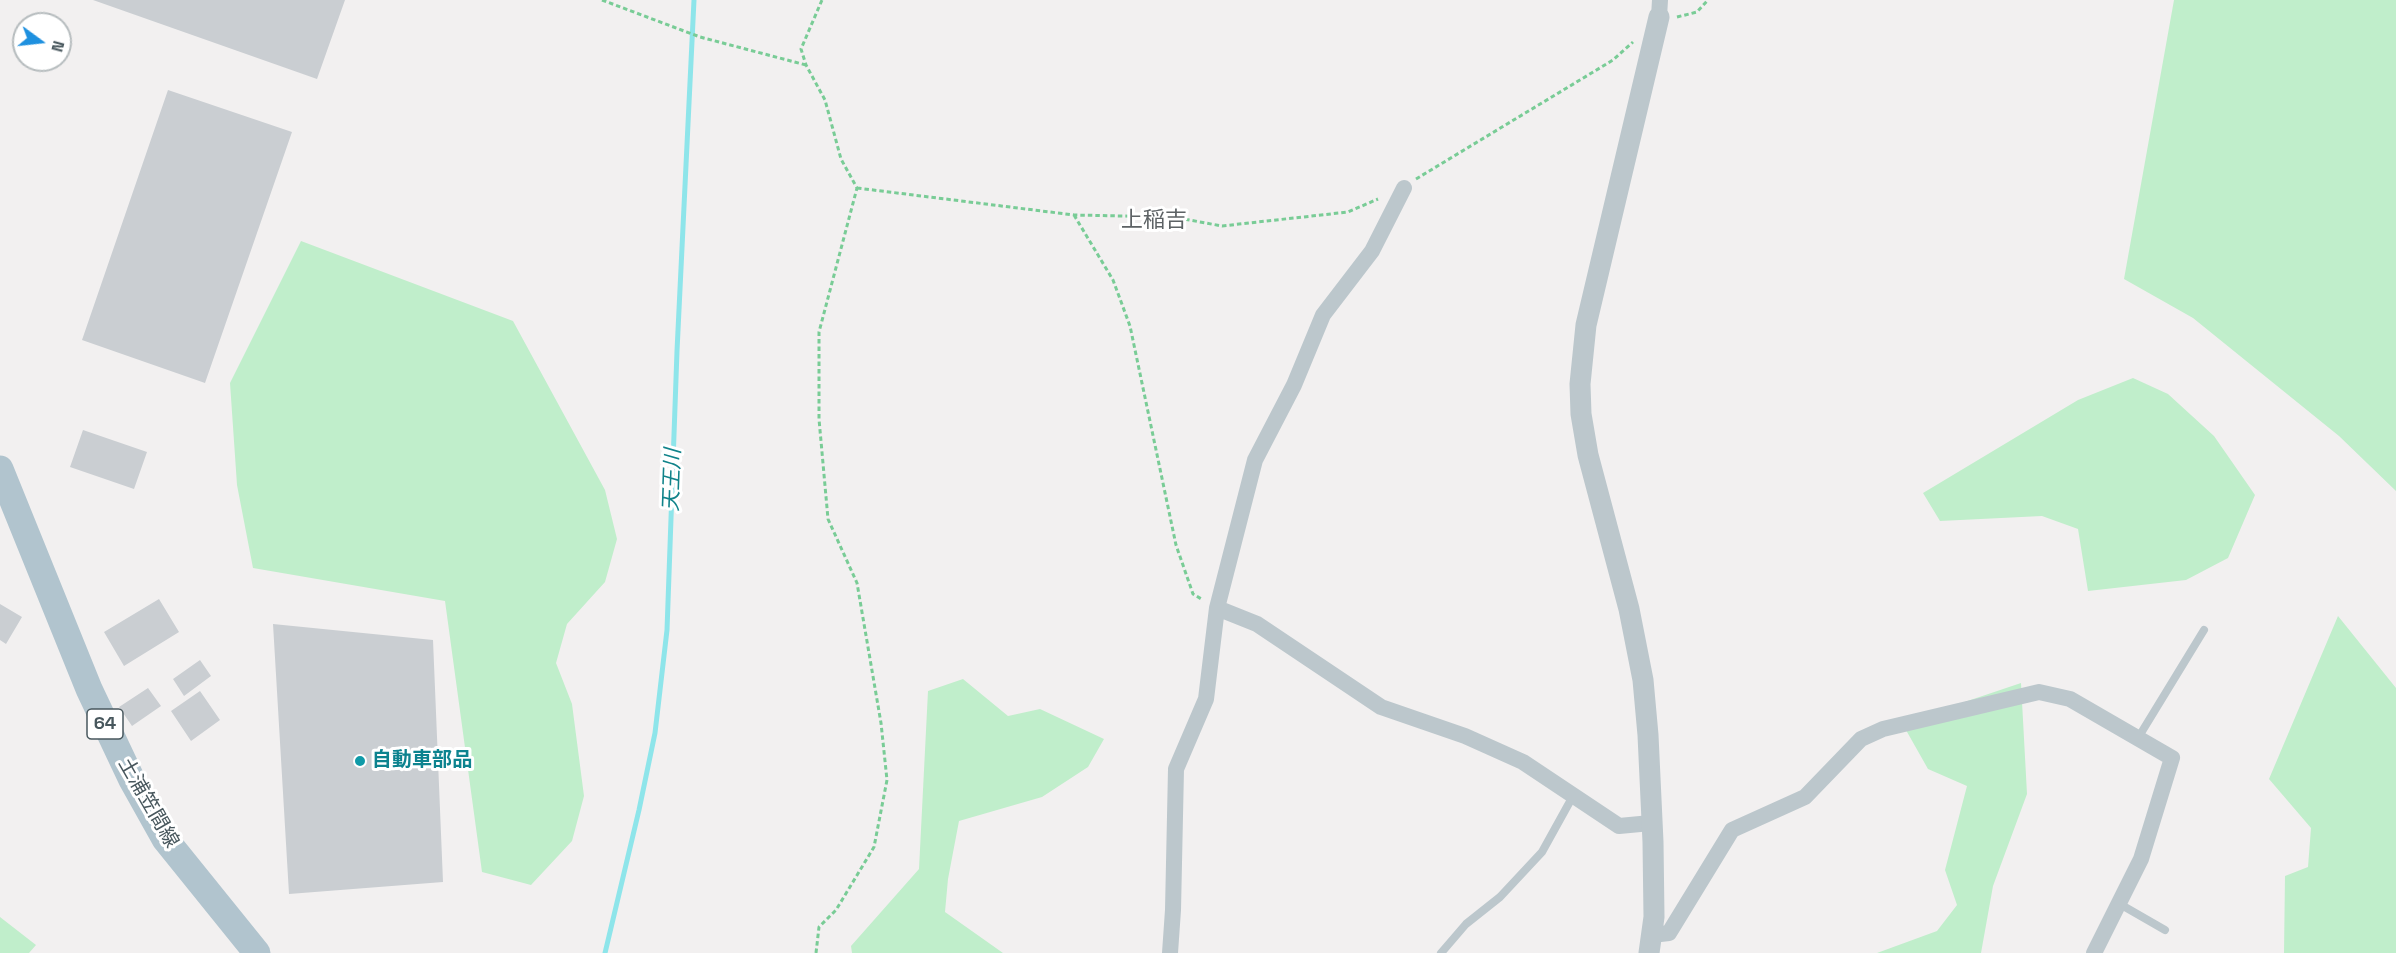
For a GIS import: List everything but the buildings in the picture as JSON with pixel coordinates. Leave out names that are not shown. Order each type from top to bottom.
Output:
[{"type":"main road","name":"土浦笠間線","points":[[0,468],[89,688],[132,780],[165,839],[257,953]]},
{"type":"street","points":[[1651,944],[1654,917],[1648,735],[1643,680],[1629,609],[1588,454],[1581,414],[1580,384],[1586,325],[1659,8]]},
{"type":"street","points":[[1170,953],[1176,769],[1206,699],[1216,608],[1255,460],[1294,385],[1323,315],[1372,251],[1404,188]]},
{"type":"street","points":[[1216,608],[1257,624],[1381,707],[1465,736],[1523,762],[1619,826],[1651,823]]},
{"type":"street","points":[[1651,944],[1669,933],[1732,830],[1805,797],[1862,739],[1883,729],[2039,692],[2070,699],[2172,758],[2140,859],[2094,953]]},
{"type":"lane","points":[[2138,738],[2204,630]]},
{"type":"lane","points":[[1441,953],[1466,924],[1500,897],[1542,852],[1573,796]]},
{"type":"lane","points":[[2118,903],[2164,930]]},
{"type":"path","points":[[602,0],[700,37],[806,65]]},
{"type":"path","points":[[816,953],[819,927],[836,910],[874,847],[887,780],[857,583],[828,519],[819,419],[819,332],[857,188],[841,159],[825,100],[806,65],[801,49],[822,0]]},
{"type":"path","points":[[857,188],[1074,215],[1173,217],[1222,226],[1348,212],[1404,188],[1424,172],[1613,60],[1659,8],[1681,16],[1697,12],[1708,0]]},
{"type":"path","points":[[1074,215],[1113,280],[1130,326],[1176,545],[1193,594],[1216,608]]},
{"type":"green space","points":[[2174,0],[2396,0],[2396,491],[2339,436],[2193,318],[2124,279]]},
{"type":"green space","points":[[301,241],[513,321],[605,490],[617,539],[605,582],[567,624],[556,663],[572,704],[584,796],[572,841],[531,885],[482,872],[445,601],[253,568],[237,485],[230,383]]},
{"type":"green space","points":[[2133,378],[2168,394],[2214,436],[2255,495],[2228,558],[2186,580],[2088,591],[2078,529],[2042,516],[1940,521],[1923,493],[2078,400]]},
{"type":"green space","points":[[2338,616],[2396,688],[2396,953],[2284,953],[2285,876],[2308,867],[2311,828],[2269,779]]},
{"type":"green space","points":[[963,679],[1008,716],[1040,709],[1104,739],[1088,767],[1042,797],[959,821],[948,879],[945,912],[1003,953],[852,953],[851,946],[919,869],[928,691]]},
{"type":"green space","points":[[2021,683],[2027,794],[1993,886],[1981,953],[1877,953],[1937,931],[1957,905],[1945,870],[1967,786],[1928,769],[1902,723]]},
{"type":"green space","points":[[0,917],[36,945],[29,953],[0,953]]},
{"type":"waterway","name":"天王川","points":[[605,953],[655,733],[667,630],[677,351],[694,0]]},
{"type":"place","name":"自動車部品","points":[[360,761]]},
{"type":"district","name":"上稲吉","points":[[1154,221]]}]
